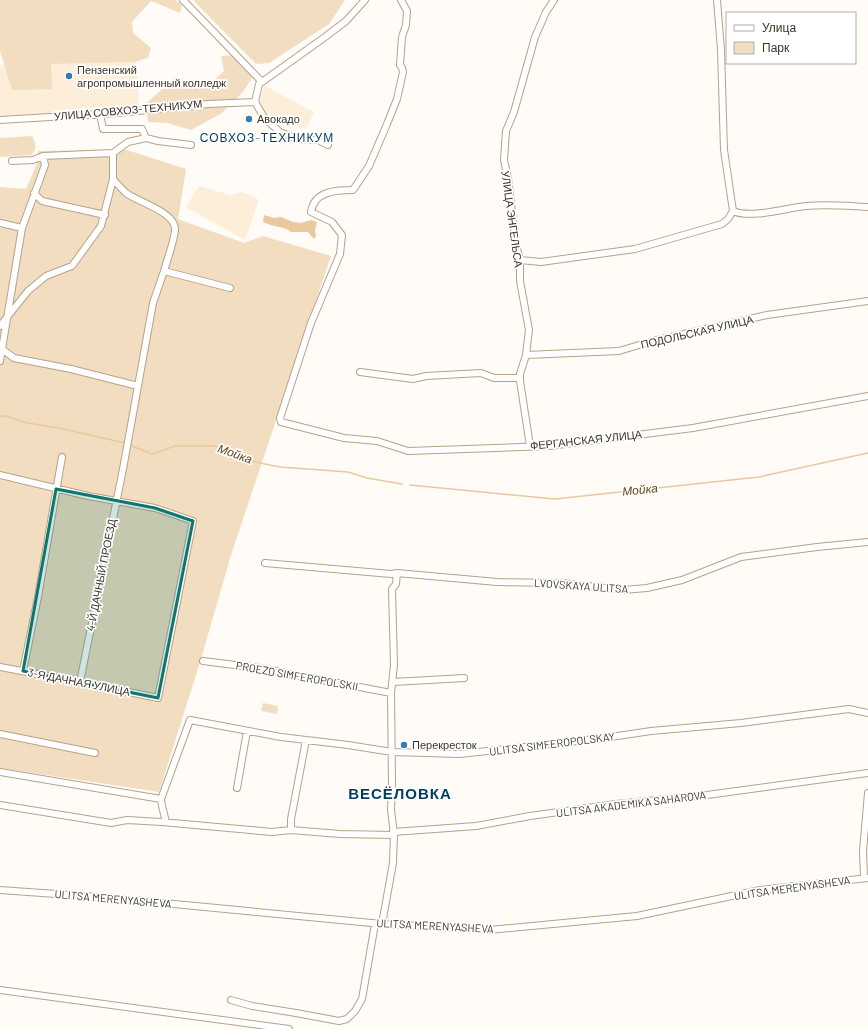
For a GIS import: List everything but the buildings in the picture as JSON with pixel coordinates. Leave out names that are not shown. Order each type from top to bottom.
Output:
[{"type":"street","points":[[184,0],[262,82]]},
{"type":"street","points":[[328,145],[318,140],[298,139],[280,132],[265,119],[256,102],[260,84],[346,21],[365,0]]},
{"type":"street","name":"ФЕРГАНСКАЯ УЛИЦА","points":[[401,0],[407,11],[401,47],[400,65],[403,72],[397,99],[369,166],[353,190],[327,192],[318,198],[312,206],[311,212],[332,222],[342,235],[340,254],[311,323],[280,418],[281,422],[344,438],[377,441],[408,451],[549,446],[693,428],[868,396]]},
{"type":"street","name":"УЛИЦА ЭНГЕЛЬСА","points":[[530,446],[520,378],[526,355],[529,330],[520,281],[520,260],[516,245],[508,179],[504,160],[506,131],[514,112],[535,37],[546,12],[554,0]]},
{"type":"street","points":[[520,260],[541,262],[635,249],[722,224],[728,219],[733,211],[724,150],[721,50],[717,0]]},
{"type":"street","name":"УЛИЦА СОВХОЗ-ТЕХНИКУМ","points":[[0,120],[100,114],[208,104],[256,102]]},
{"type":"street","points":[[100,114],[103,129],[142,129],[146,138]]},
{"type":"street","points":[[12,161],[33,160],[43,156],[113,153],[128,142],[146,138],[191,145]]},
{"type":"street","points":[[0,326],[28,291],[46,276],[72,266],[101,226],[113,179],[113,153]]},
{"type":"street","points":[[0,362],[22,228],[45,165],[43,156]]},
{"type":"street","name":"4-Й ДАЧНЫЙ ПРОЕЗД","points":[[80,682],[124,469],[153,303],[164,271],[175,228],[173,221],[167,215],[126,192],[113,179]]},
{"type":"street","points":[[34,193],[42,201],[105,215]]},
{"type":"street","points":[[733,211],[741,214],[755,214],[808,206],[868,207]]},
{"type":"street","points":[[0,223],[22,228]]},
{"type":"street","points":[[164,271],[230,288]]},
{"type":"street","name":"ПОДОЛЬСКАЯ УЛИЦА","points":[[526,355],[618,351],[649,342],[768,315],[868,301]]},
{"type":"street","points":[[2,349],[14,358],[71,369],[138,386]]},
{"type":"street","points":[[360,372],[413,379],[426,376],[481,373],[500,378],[520,378]]},
{"type":"street","points":[[23,671],[38,597],[62,457]]},
{"type":"street","points":[[0,475],[116,502]]},
{"type":"street","name":"3-Я ДАЧНАЯ УЛИЦА","points":[[0,668],[23,671],[158,698],[193,521],[155,508],[116,502]]},
{"type":"street","name":"LVOVSKAYA ULITSA","points":[[265,564],[391,574],[397,573],[497,582],[562,583],[623,590],[647,588],[682,580],[741,557],[868,542]]},
{"type":"street","points":[[382,924],[393,863],[391,810],[391,693],[394,665],[392,589],[396,584],[397,573]]},
{"type":"street","name":"PROEZD SIMFEROPOLSKII","points":[[203,661],[259,668],[391,693]]},
{"type":"street","points":[[393,682],[464,678]]},
{"type":"street","name":"ULITSA SIMFEROPOLSKAY","points":[[161,799],[190,720],[247,731],[392,752],[460,754],[604,738],[651,731],[741,723],[849,709],[868,712]]},
{"type":"street","points":[[237,788],[247,731]]},
{"type":"street","points":[[0,734],[95,753]]},
{"type":"street","points":[[291,830],[290,819],[306,740]]},
{"type":"street","points":[[0,772],[161,799],[164,822]]},
{"type":"street","name":"ULITSA AKADEMIKA SAHAROVA","points":[[0,805],[111,823],[127,820],[272,832],[291,830],[340,834],[393,833],[476,826],[530,816],[616,804],[707,795],[868,773]]},
{"type":"street","points":[[866,878],[863,851],[868,793]]},
{"type":"street","name":"ULITSA MERENYASHEVA","points":[[0,890],[112,898],[375,924],[489,930],[637,916],[760,890],[866,878]]},
{"type":"street","points":[[231,1000],[252,1006],[339,1021],[347,1019],[362,999],[375,924]]},
{"type":"street","points":[[0,990],[289,1029]]},
{"type":"highlighted area","points":[[56,489],[155,508],[193,521],[158,698],[23,671]]},
{"type":"shaded area","name":"Пензенский агропромышленный колледж","points":[[136,56],[139,105],[56,110],[55,114],[0,116],[0,65]]},
{"type":"shaded area","points":[[265,86],[314,112],[306,129],[266,114],[258,102]]},
{"type":"shaded area","points":[[199,186],[230,195],[243,192],[259,200],[245,240],[186,207]]},
{"type":"shaded area","points":[[264,215],[274,218],[281,217],[293,222],[301,223],[311,220],[317,222],[315,230],[316,236],[314,239],[308,232],[291,232],[266,224],[263,222]]},
{"type":"green space","points":[[0,0],[176,0],[182,5],[180,13],[151,1],[132,22],[133,33],[151,48],[148,58],[134,62],[51,64],[52,89],[12,90],[0,51]]},
{"type":"green space","points":[[193,0],[345,0],[329,24],[269,63],[256,64]]},
{"type":"green space","points":[[232,55],[252,78],[243,92],[222,113],[191,130],[167,123],[148,122],[146,104],[163,88],[212,82],[224,71],[221,56]]},
{"type":"green space","points":[[32,136],[35,150],[32,155],[0,157],[0,138]]},
{"type":"green space","points":[[127,150],[186,169],[178,219],[244,243],[263,236],[331,256],[231,555],[201,659],[159,792],[0,768],[0,187],[26,189],[38,161],[38,151]]},
{"type":"green space","points":[[263,703],[278,706],[277,714],[261,711]]},
{"type":"waterway","name":"Мойка","points":[[0,416],[6,416],[27,423],[59,428],[125,443]]},
{"type":"waterway","name":"Мойка","points":[[130,445],[152,454],[175,446],[215,446],[246,460],[280,467],[348,472],[367,478],[402,484]]},
{"type":"waterway","name":"Мойка","points":[[410,485],[555,499],[759,477],[868,453]]},
{"type":"place","name":"Пензенский агропромышленный колледж","points":[[69,76]]},
{"type":"place","name":"Авокадо","points":[[249,119]]},
{"type":"place","name":"Перекресток","points":[[404,745]]},
{"type":"district","name":"СОВХОЗ-ТЕХНИКУМ","points":[[267,138]]},
{"type":"district","name":"ВЕСЁЛОВКА","points":[[400,794]]}]
